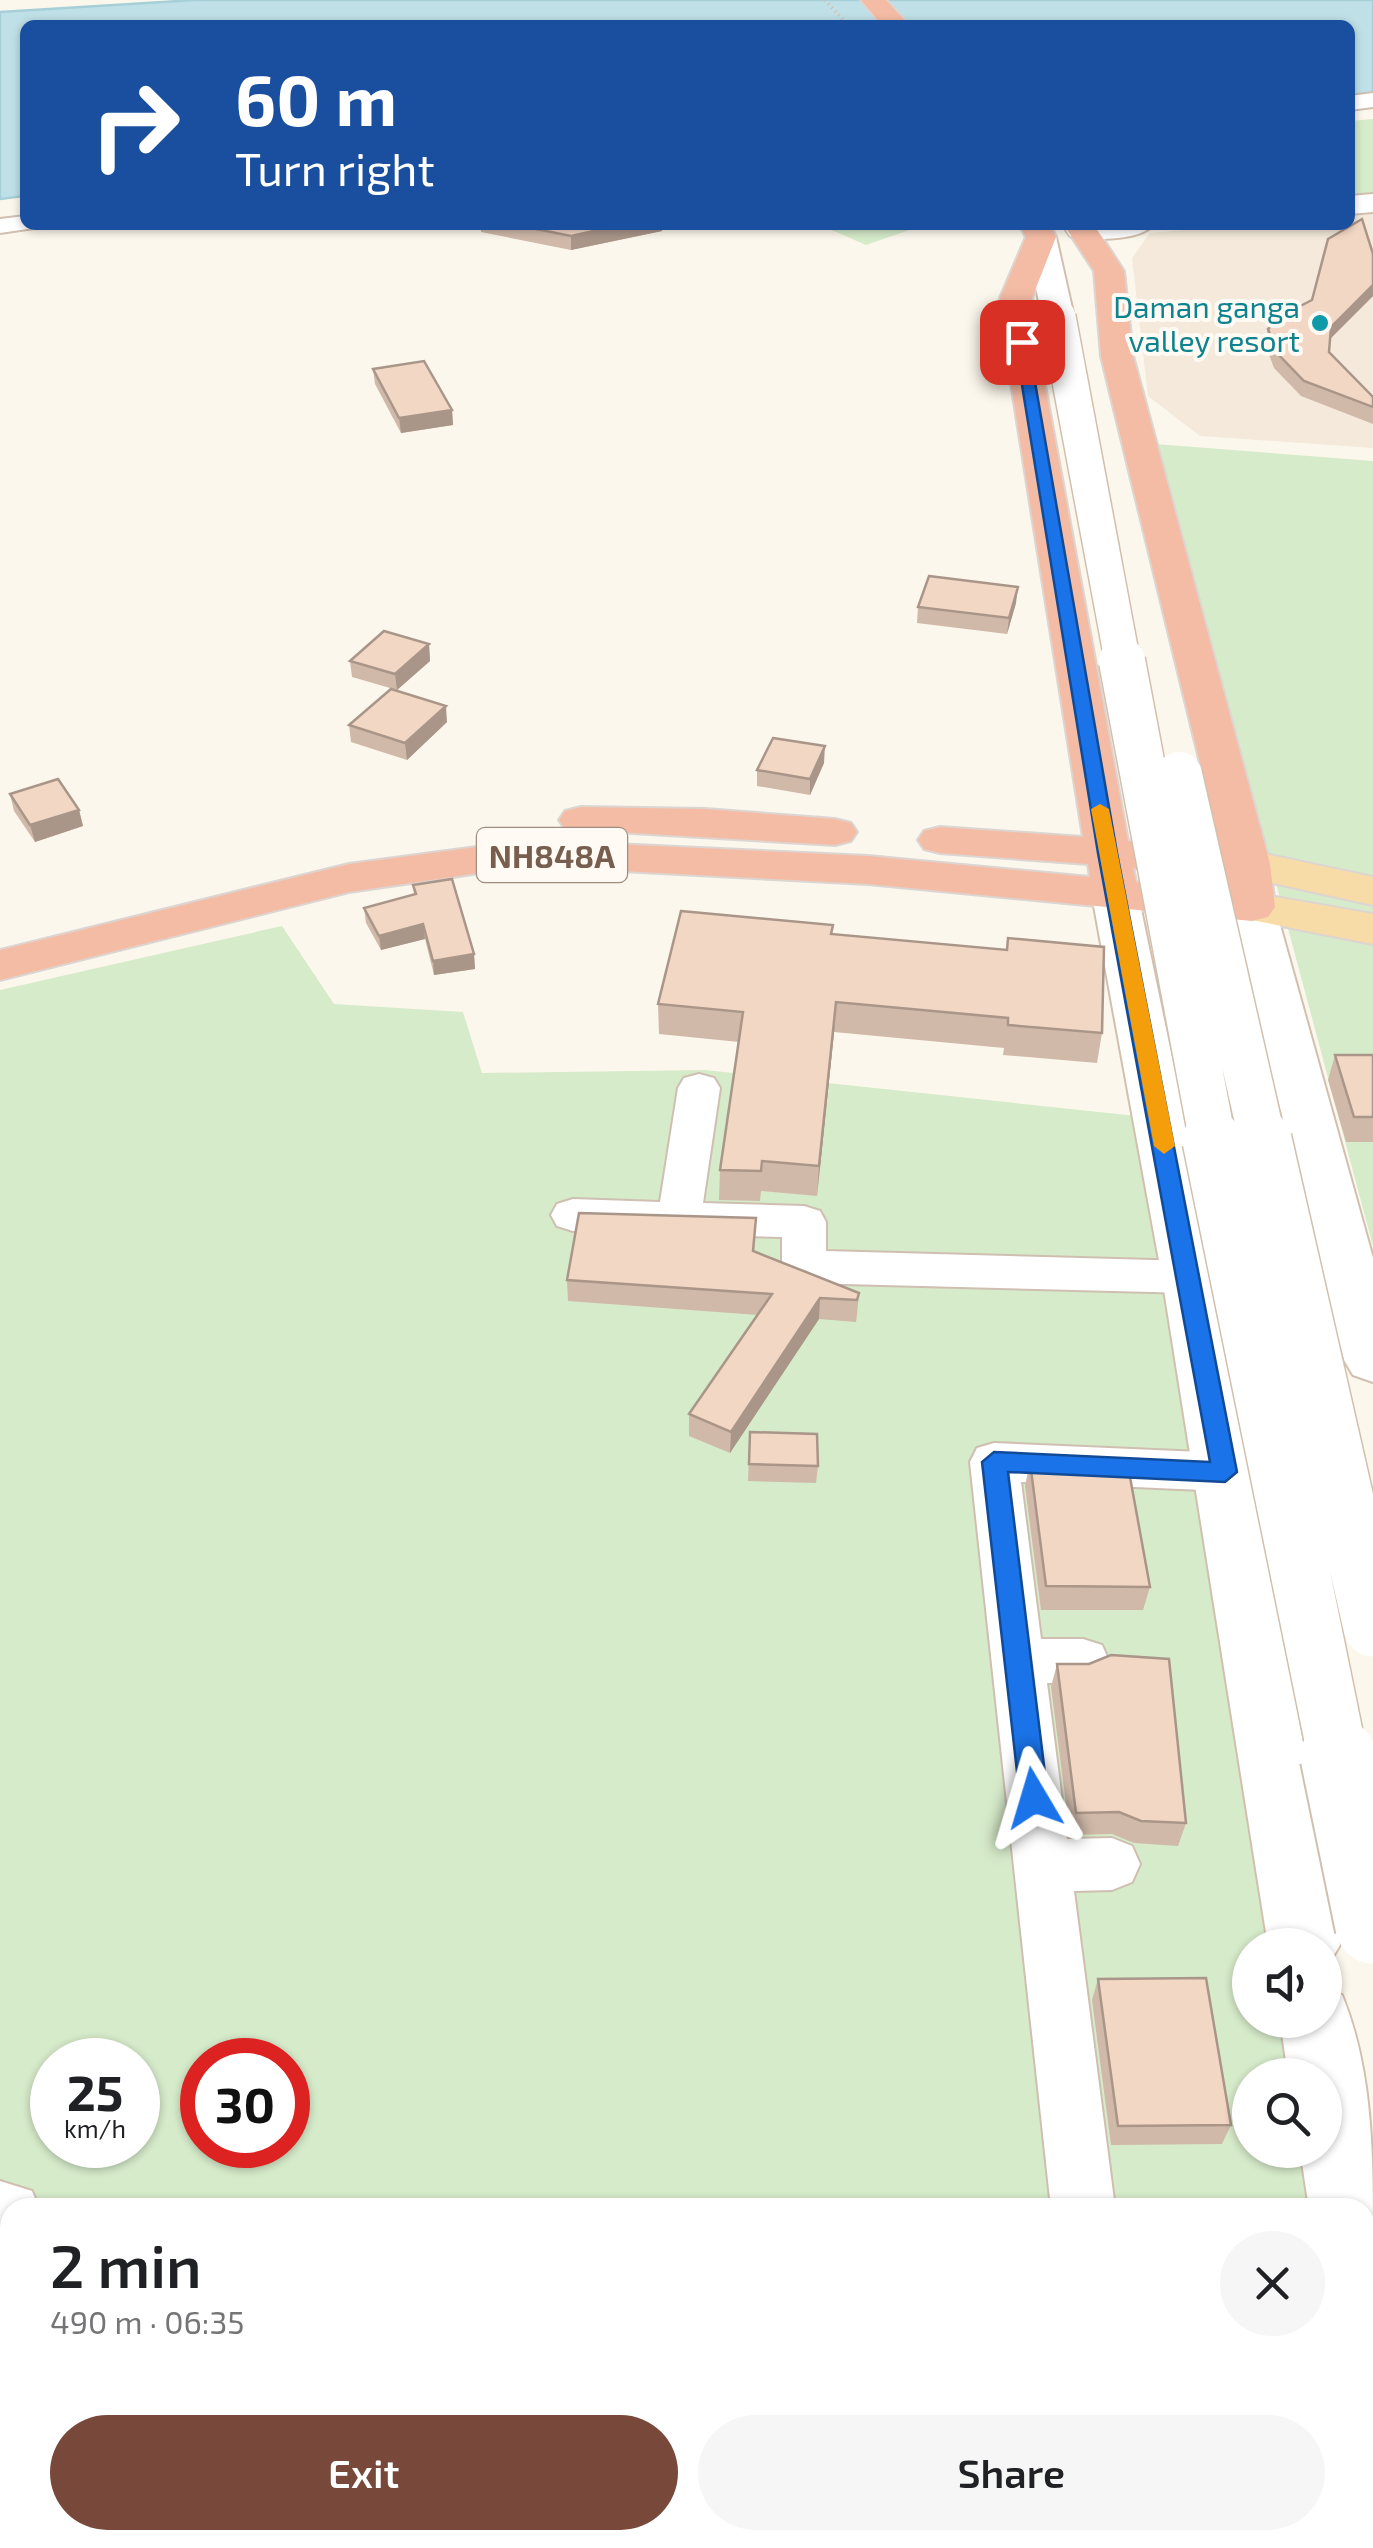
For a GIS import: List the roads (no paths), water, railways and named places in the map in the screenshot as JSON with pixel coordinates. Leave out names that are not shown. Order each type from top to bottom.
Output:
[{"type":"highway","points":[[873,0],[891,20]]},
{"type":"highway","points":[[1038,231],[1016,298],[1016,314],[1111,874],[1250,885],[1117,356],[1109,271],[1083,233]]},
{"type":"highway","name":"NH848A","points":[[0,928],[157,895],[390,836],[528,819],[705,822],[1111,874]]},
{"type":"highway","name":"NH848A","points":[[0,965],[349,878],[528,854],[868,870],[1111,874]]},
{"type":"main road","points":[[1038,231],[1071,317],[1105,452],[1373,1627]]},
{"type":"main road","points":[[1083,233],[1071,317],[1237,1273],[1373,1926]]},
{"type":"main road","points":[[1111,874],[1190,1277],[1301,1928]]},
{"type":"main road","points":[[1250,885],[1373,891]]},
{"type":"main road","points":[[1250,885],[1373,929]]},
{"type":"main road","points":[[1250,885],[1373,1360]]},
{"type":"main road","points":[[1319,2038],[1346,2198]]},
{"type":"street","points":[[679,1218],[699,1088]]},
{"type":"street","points":[[573,1215],[804,1222],[804,1267],[1190,1277]]},
{"type":"street","points":[[1082,2198],[994,1462],[1225,1472]]},
{"type":"street","points":[[1018,1661],[1082,1661]]},
{"type":"street","points":[[1042,1866],[1112,1864]]},
{"type":"water","points":[[195,0],[1373,0],[1373,93],[1355,95],[1355,20],[20,20],[20,197],[0,199],[0,12]]},
{"type":"place","name":"Daman ganga valley resort","points":[[1320,323]]}]
